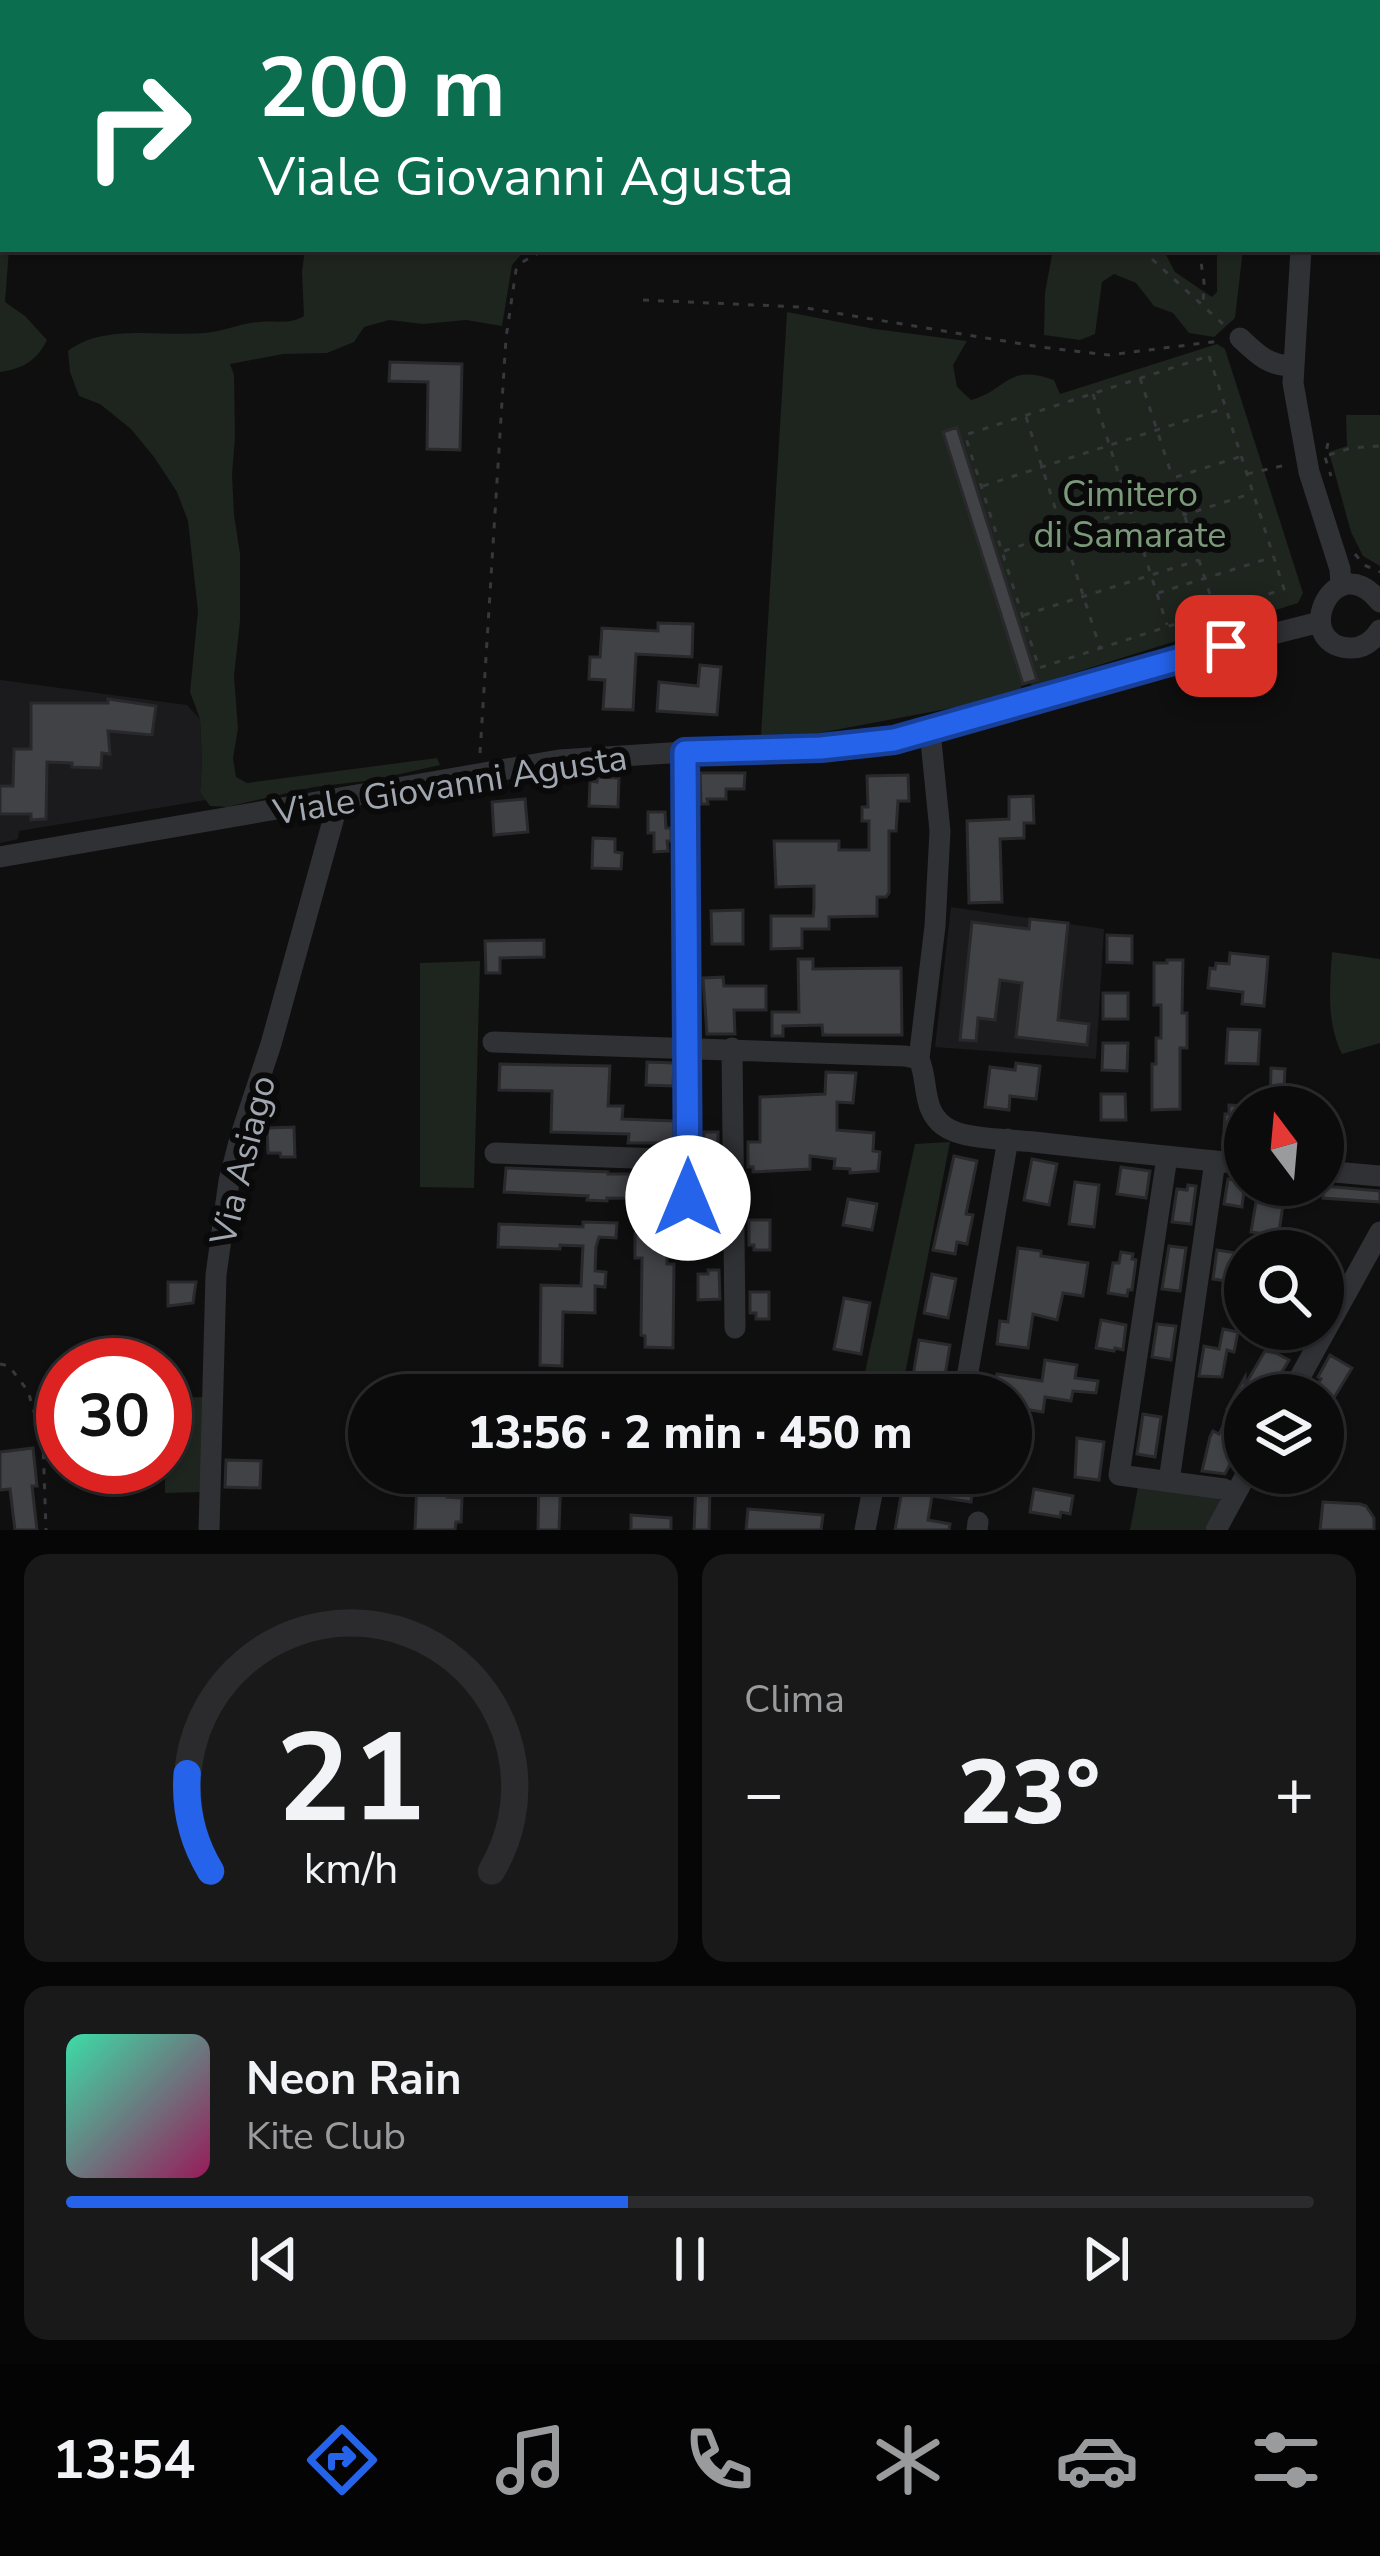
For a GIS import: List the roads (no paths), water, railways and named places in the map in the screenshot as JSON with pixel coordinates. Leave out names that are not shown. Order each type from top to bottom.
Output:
[{"type":"street","points":[[1301,252],[1293,366],[1309,472],[1340,569],[1341,586]]},
{"type":"street","points":[[1240,338],[1268,362],[1293,366]]},
{"type":"street","points":[[1378,589],[1341,586],[1320,607],[1320,622],[1325,635],[1348,649],[1374,639],[1380,630]]},
{"type":"street","name":"Viale Giovanni Agusta","points":[[0,857],[579,758],[858,746],[930,731],[1320,622]]},
{"type":"street","points":[[930,731],[940,831],[935,926],[919,1059],[931,1111],[948,1130],[962,1133],[1224,1162]]},
{"type":"street","points":[[685,752],[688,1237]]},
{"type":"street","name":"Via Asiago","points":[[209,1530],[216,1275],[230,1181],[340,799]]},
{"type":"street","points":[[493,1042],[689,1046],[919,1059]]},
{"type":"street","points":[[732,1048],[735,1328]]},
{"type":"street","points":[[968,1374],[1008,1139]]},
{"type":"street","points":[[495,1153],[688,1160]]},
{"type":"street","points":[[1167,1157],[1119,1474],[1224,1489]]},
{"type":"street","points":[[1169,1481],[1215,1161]]},
{"type":"street","points":[[1344,1173],[1380,1176]]},
{"type":"street","points":[[1303,1374],[1374,1255],[1380,1232]]},
{"type":"street","points":[[865,1530],[872,1494]]},
{"type":"street","points":[[1216,1530],[1235,1494]]},
{"type":"park label","name":"Cimitero di Samarate","points":[[1130,514]]}]
